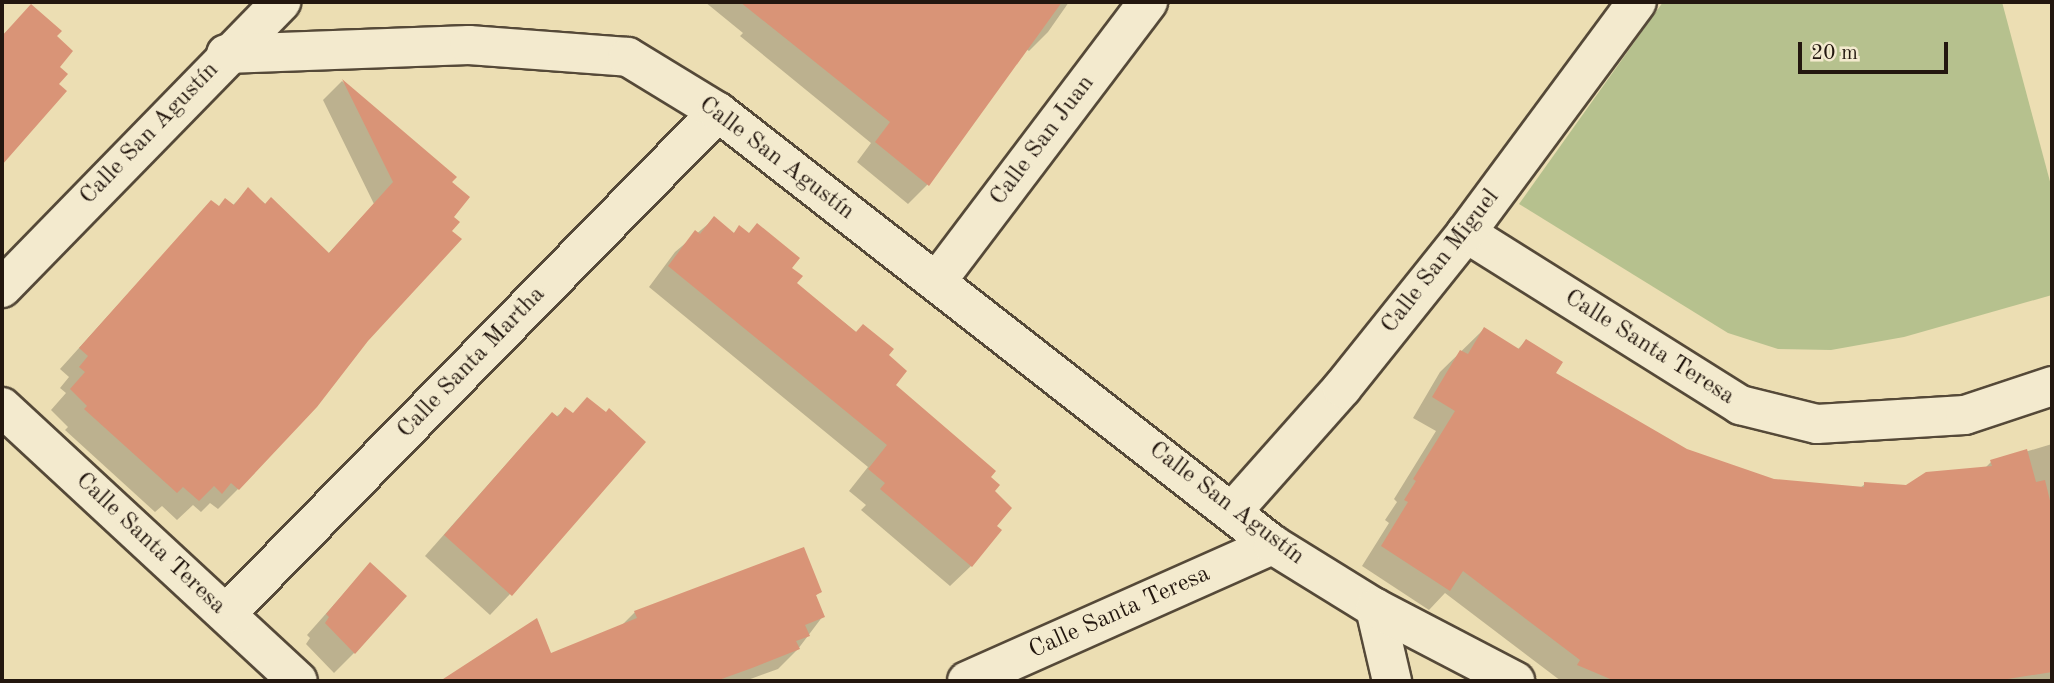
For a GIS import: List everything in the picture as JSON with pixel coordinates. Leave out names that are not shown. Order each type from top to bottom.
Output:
[{"type":"street","points":[[226,54],[281,2]]},
{"type":"street","name":"Calle San Juan","points":[[937,281],[1148,2]]},
{"type":"street","name":"Calle San Miguel","points":[[1231,512],[1342,388],[1466,233],[1637,2]]},
{"type":"street","name":"Calle San Agustín","points":[[2,288],[226,54],[469,45],[628,57],[718,112],[1273,545],[1375,608],[1515,681]]},
{"type":"street","name":"Calle Santa Martha","points":[[226,614],[718,112]]},
{"type":"street","name":"Calle Santa Teresa","points":[[1466,233],[1740,405],[1816,424],[1965,415],[2052,386]]},
{"type":"street","name":"Calle Santa Teresa","points":[[2,407],[298,681]]},
{"type":"street","name":"Calle Santa Teresa","points":[[967,681],[1273,545]]},
{"type":"street","points":[[1375,608],[1392,681]]},
{"type":"green space","points":[[1663,2],[2002,2],[2052,189],[2052,295],[1904,337],[1831,350],[1778,349],[1728,333],[1519,204]]},
{"type":"building","points":[[740,2],[1062,2],[929,186],[875,142],[890,122]]},
{"type":"building","points":[[31,4],[62,31],[57,36],[73,51],[60,67],[68,74],[59,84],[67,91],[2,165],[2,36]]},
{"type":"building","points":[[342,79],[457,177],[452,182],[470,197],[454,217],[460,222],[452,231],[462,239],[368,341],[317,407],[239,490],[231,483],[222,494],[214,486],[199,501],[183,487],[177,493],[84,409],[87,406],[70,389],[85,372],[79,367],[88,356],[79,348],[211,200],[219,206],[225,198],[234,205],[248,187],[265,204],[271,197],[329,253],[393,182]]},
{"type":"building","points":[[714,216],[734,233],[739,225],[749,233],[757,223],[800,258],[792,268],[803,276],[797,283],[856,332],[863,324],[894,349],[889,355],[907,371],[896,385],[996,471],[991,477],[1000,485],[995,491],[1012,508],[997,526],[1002,530],[972,567],[880,489],[885,483],[868,469],[887,445],[668,266],[695,230],[700,234]]},
{"type":"building","points":[[1484,327],[1519,349],[1526,339],[1563,362],[1556,373],[1687,449],[1774,479],[1864,487],[1864,482],[1906,485],[1926,472],[1992,466],[1990,460],[2027,449],[2036,482],[2045,480],[2052,509],[2052,672],[1995,681],[1615,681],[1577,665],[1580,660],[1463,571],[1450,591],[1381,546],[1408,502],[1404,500],[1416,481],[1413,479],[1455,411],[1432,397],[1460,350],[1468,354]]},
{"type":"building","points":[[587,397],[606,412],[609,408],[646,442],[512,596],[444,535],[552,412],[558,417],[565,407],[573,413]]},
{"type":"building","points":[[804,547],[822,592],[816,595],[825,617],[805,625],[810,636],[796,641],[800,649],[752,668],[716,681],[440,681],[537,618],[551,653],[637,618],[634,611]]},
{"type":"building","points":[[370,562],[407,596],[355,654],[325,623],[329,617],[326,614]]}]
